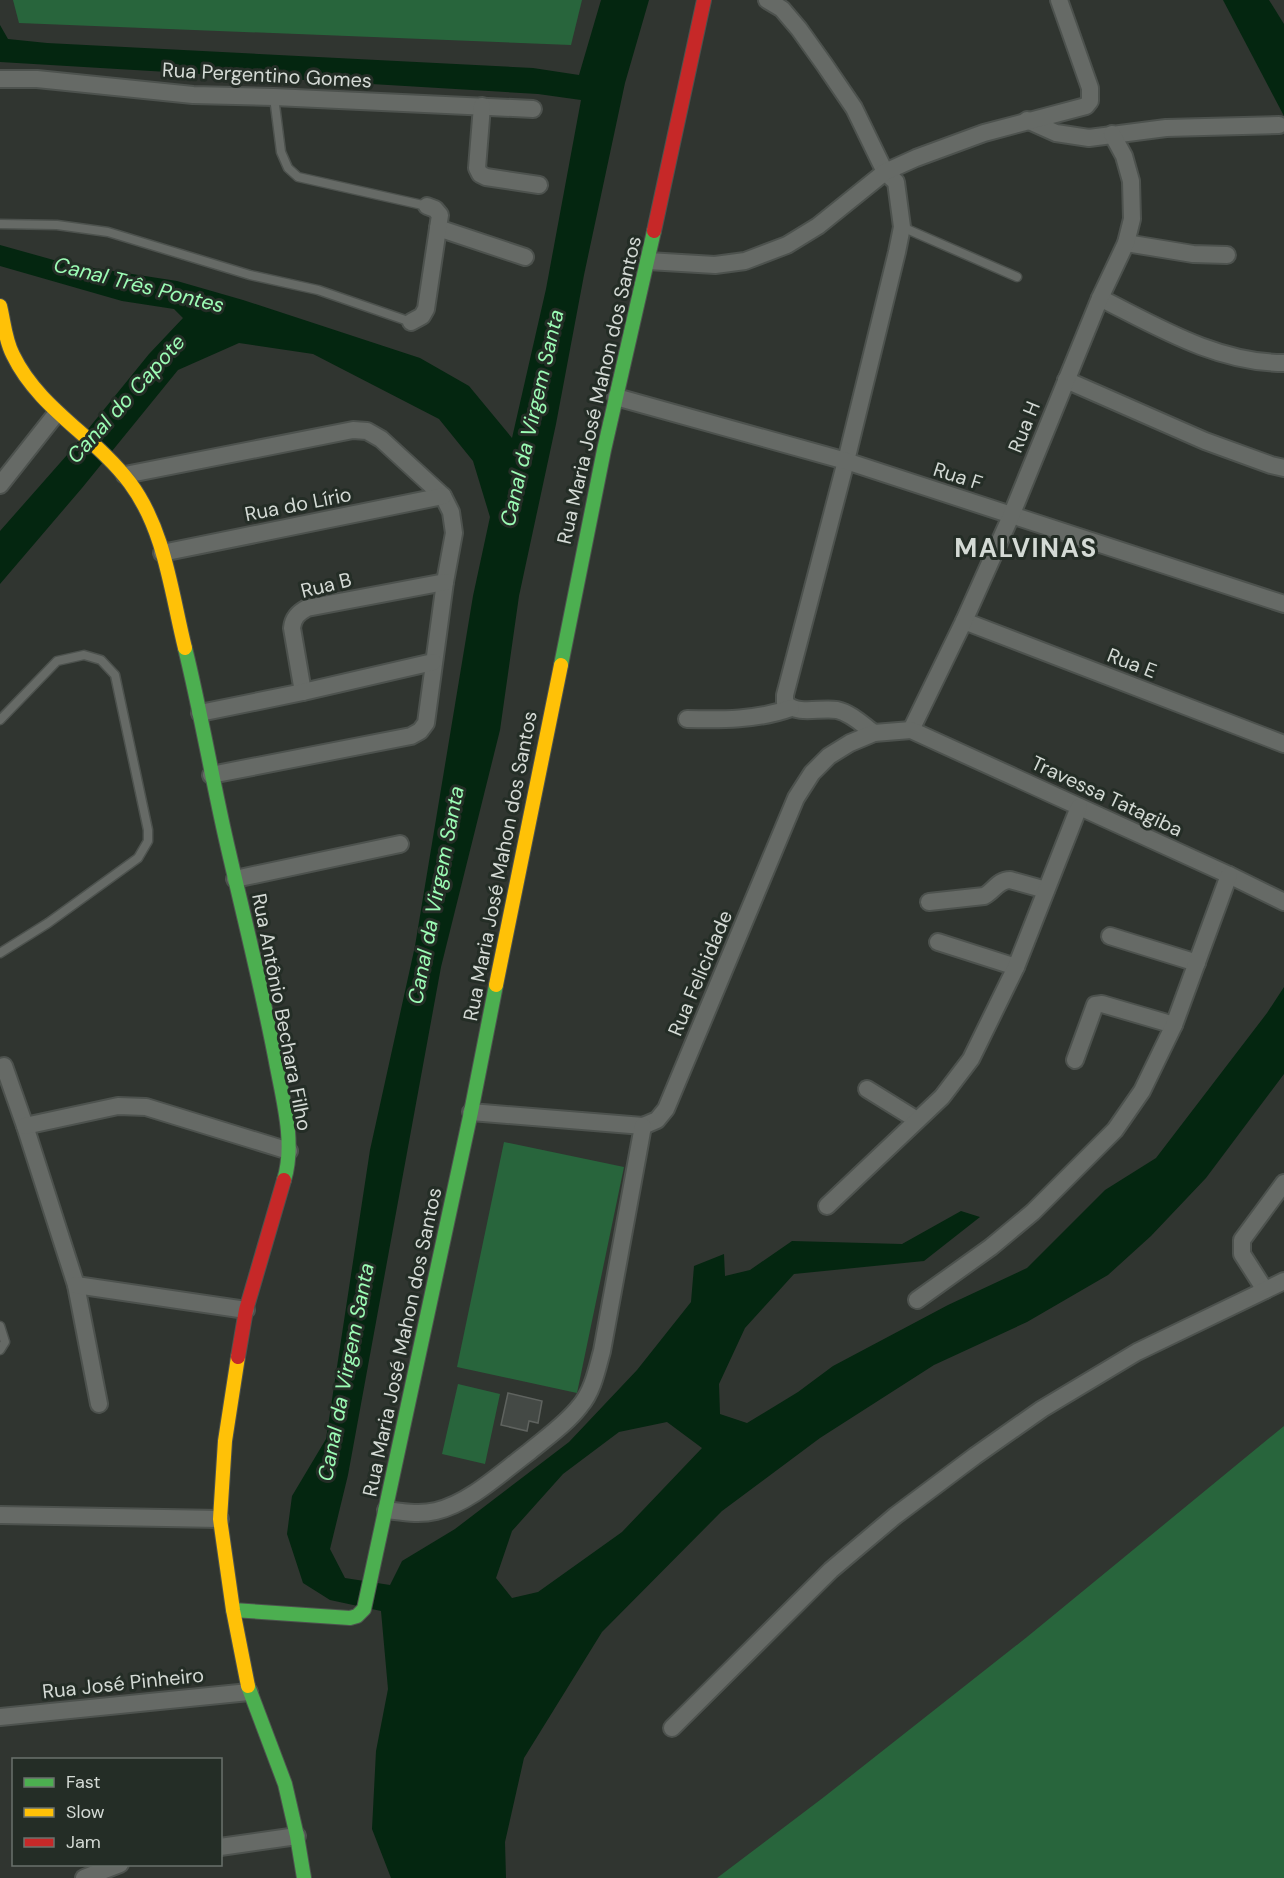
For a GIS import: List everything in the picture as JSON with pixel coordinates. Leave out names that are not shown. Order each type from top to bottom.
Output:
[{"type":"street","name":"Rua Maria José Mahon dos Santos","points":[[233,1610],[350,1618],[357,1616],[364,1609],[471,1112],[601,461],[648,261],[704,0]]},
{"type":"street","points":[[767,0],[784,5],[854,108],[885,172],[896,182],[902,227],[846,461],[785,695],[786,703],[791,708]]},
{"type":"street","points":[[648,261],[715,265],[746,261],[787,245],[818,226],[885,172],[968,138],[1086,106],[1090,101],[1090,88],[1059,0]]},
{"type":"street","name":"Rua Pergentino Gomes","points":[[0,79],[37,79],[193,95],[533,108]]},
{"type":"street","points":[[482,106],[477,168],[480,174],[486,177],[539,185]]},
{"type":"street","points":[[1028,120],[1056,133],[1089,138],[1166,128],[1279,125]]},
{"type":"street","name":"Rua H","points":[[912,730],[1011,516],[1100,298],[1126,243],[1132,219],[1131,181],[1124,156],[1112,134]]},
{"type":"street","points":[[411,322],[422,316],[426,309],[440,215],[435,209],[427,206]]},
{"type":"street","points":[[438,228],[525,257]]},
{"type":"street","points":[[1126,243],[1193,254],[1227,255]]},
{"type":"street","points":[[1100,298],[1172,334],[1221,354],[1284,363]]},
{"type":"street","name":"Rua Antônio Bechara Filho","points":[[0,306],[12,354],[26,379],[63,419],[124,475],[143,504],[162,553],[261,985],[288,1126],[289,1152],[287,1171],[246,1310],[225,1441],[220,1519],[233,1610],[249,1692],[285,1784],[304,1878]]},
{"type":"street","points":[[1066,380],[1205,441],[1284,468]]},
{"type":"street","name":"Rua F","points":[[616,397],[846,461],[1284,604]]},
{"type":"street","points":[[0,485],[63,419]]},
{"type":"street","points":[[124,475],[353,430],[367,431],[381,439],[443,496],[451,512],[454,533],[433,662],[426,723],[420,731],[411,736],[212,775]]},
{"type":"street","name":"Rua do Lírio","points":[[162,553],[443,496]]},
{"type":"street","name":"Rua B","points":[[303,692],[292,628],[292,620],[299,612],[307,608],[445,582]]},
{"type":"street","name":"Rua E","points":[[964,621],[1284,744]]},
{"type":"street","points":[[200,712],[303,692],[433,662]]},
{"type":"street","points":[[687,719],[722,720],[776,713],[791,708],[837,710],[849,715],[874,733]]},
{"type":"street","name":"Rua Felicidade","points":[[643,1126],[657,1120],[666,1109],[796,798],[812,773],[829,756],[850,743],[874,733],[912,730]]},
{"type":"street","name":"Travessa Tatagiba","points":[[912,730],[1284,902]]},
{"type":"street","points":[[827,1206],[942,1097],[971,1059],[1016,967],[1078,807]]},
{"type":"street","points":[[235,879],[400,844]]},
{"type":"street","points":[[917,1300],[991,1247],[1033,1212],[1115,1130],[1142,1091],[1174,1025],[1229,875]]},
{"type":"street","points":[[929,902],[984,896],[1004,880],[1046,890]]},
{"type":"street","points":[[1110,936],[1197,963]]},
{"type":"street","points":[[938,942],[1016,967]]},
{"type":"street","points":[[1075,1060],[1095,1005],[1102,1004],[1174,1025]]},
{"type":"street","points":[[4,1066],[76,1285],[99,1404]]},
{"type":"street","points":[[867,1089],[918,1120]]},
{"type":"street","points":[[25,1126],[118,1106],[146,1107],[289,1152]]},
{"type":"street","points":[[386,1510],[416,1513],[437,1511],[455,1504],[484,1486],[565,1423],[582,1404],[594,1381],[602,1351],[643,1126],[471,1112]]},
{"type":"street","points":[[1265,1290],[1242,1254],[1242,1240],[1284,1183]]},
{"type":"street","points":[[672,1728],[831,1570],[895,1516],[975,1456],[1042,1408],[1137,1352],[1284,1281]]},
{"type":"street","points":[[76,1285],[246,1310]]},
{"type":"street","points":[[0,1515],[220,1519]]},
{"type":"street","name":"Rua José Pinheiro","points":[[0,1717],[249,1692]]},
{"type":"street","points":[[222,1847],[297,1836]]},
{"type":"street","points":[[84,1878],[115,1866]]},
{"type":"lane","points":[[274,97],[281,152],[288,168],[298,177],[427,206]]},
{"type":"lane","points":[[0,224],[57,225],[108,232],[250,275],[318,290],[411,322]]},
{"type":"lane","points":[[902,227],[1017,277]]},
{"type":"lane","points":[[0,720],[57,661],[84,655],[101,660],[115,675],[148,830],[148,842],[138,858],[48,923],[0,953]]},
{"type":"lane","points":[[0,1326],[5,1342],[0,1350]]},
{"type":"shaded area","points":[[13,0],[582,0],[571,45],[19,23]]},
{"type":"shaded area","points":[[504,1142],[624,1167],[577,1393],[457,1367]]},
{"type":"shaded area","points":[[458,1384],[500,1394],[485,1464],[442,1454]]},
{"type":"shaded area","points":[[1284,1426],[1284,1878],[717,1878],[1027,1637]]},
{"type":"water","points":[[601,0],[649,0],[625,83],[584,275],[556,424],[519,596],[500,730],[441,967],[348,1475],[330,1549],[345,1578],[390,1585],[402,1561],[455,1529],[569,1442],[637,1370],[691,1302],[694,1266],[724,1254],[725,1276],[750,1270],[792,1241],[902,1244],[961,1211],[980,1217],[924,1261],[794,1274],[745,1328],[719,1384],[720,1414],[747,1423],[798,1392],[833,1366],[948,1305],[1027,1268],[1105,1190],[1156,1158],[1267,1013],[1284,987],[1284,1074],[1206,1178],[1151,1236],[1108,1275],[1027,1322],[934,1365],[820,1438],[722,1511],[602,1632],[524,1758],[505,1842],[506,1878],[391,1878],[372,1829],[376,1751],[388,1689],[381,1611],[330,1600],[303,1583],[287,1534],[292,1496],[326,1439],[370,1150],[415,946],[473,596],[490,517],[473,461],[439,419],[313,354],[239,343],[178,370],[0,584],[0,531],[67,455],[149,354],[183,318],[174,309],[122,301],[0,266],[0,245],[68,264],[177,281],[243,300],[420,358],[469,386],[512,438],[546,289],[581,100],[538,94],[0,62],[0,25],[8,39],[47,43],[533,68],[579,75]],"holes":[[[667,1422],[702,1448],[622,1532],[538,1592],[512,1598],[496,1578],[512,1531],[563,1474],[619,1432]]]},
{"type":"water","points":[[1223,0],[1269,0],[1284,24],[1284,116]]},
{"type":"building","points":[[508,1393],[542,1401],[538,1423],[529,1421],[527,1431],[501,1425]]},
{"type":"traffic: fast","points":[[561,665],[604,450],[654,231]]},
{"type":"traffic: fast","points":[[185,648],[283,1095],[289,1153],[284,1180]]},
{"type":"traffic: fast","points":[[233,1610],[350,1618],[357,1616],[364,1609],[471,1112],[496,985]]},
{"type":"traffic: fast","points":[[248,1686],[285,1784],[304,1878]]},
{"type":"traffic: slow","points":[[0,306],[8,343],[24,374],[52,407],[116,466],[142,501],[159,541],[185,648]]},
{"type":"traffic: slow","points":[[496,985],[561,665]]},
{"type":"traffic: slow","points":[[238,1357],[225,1441],[220,1519],[233,1610],[248,1686]]},
{"type":"traffic: jam","points":[[654,231],[704,0]]},
{"type":"traffic: jam","points":[[238,1357],[246,1310],[284,1180]]},
{"type":"district","name":"MALVINAS","points":[[1026,548]]},
{"type":"water label","name":"Canal Três Pontes","points":[[139,285]]},
{"type":"water label","name":"Canal do Capote","points":[[126,399]]},
{"type":"water label","name":"Canal da Virgem Santa","points":[[532,418]]},
{"type":"water label","name":"Canal da Virgem Santa","points":[[436,895]]},
{"type":"water label","name":"Canal da Virgem Santa","points":[[346,1372]]}]
